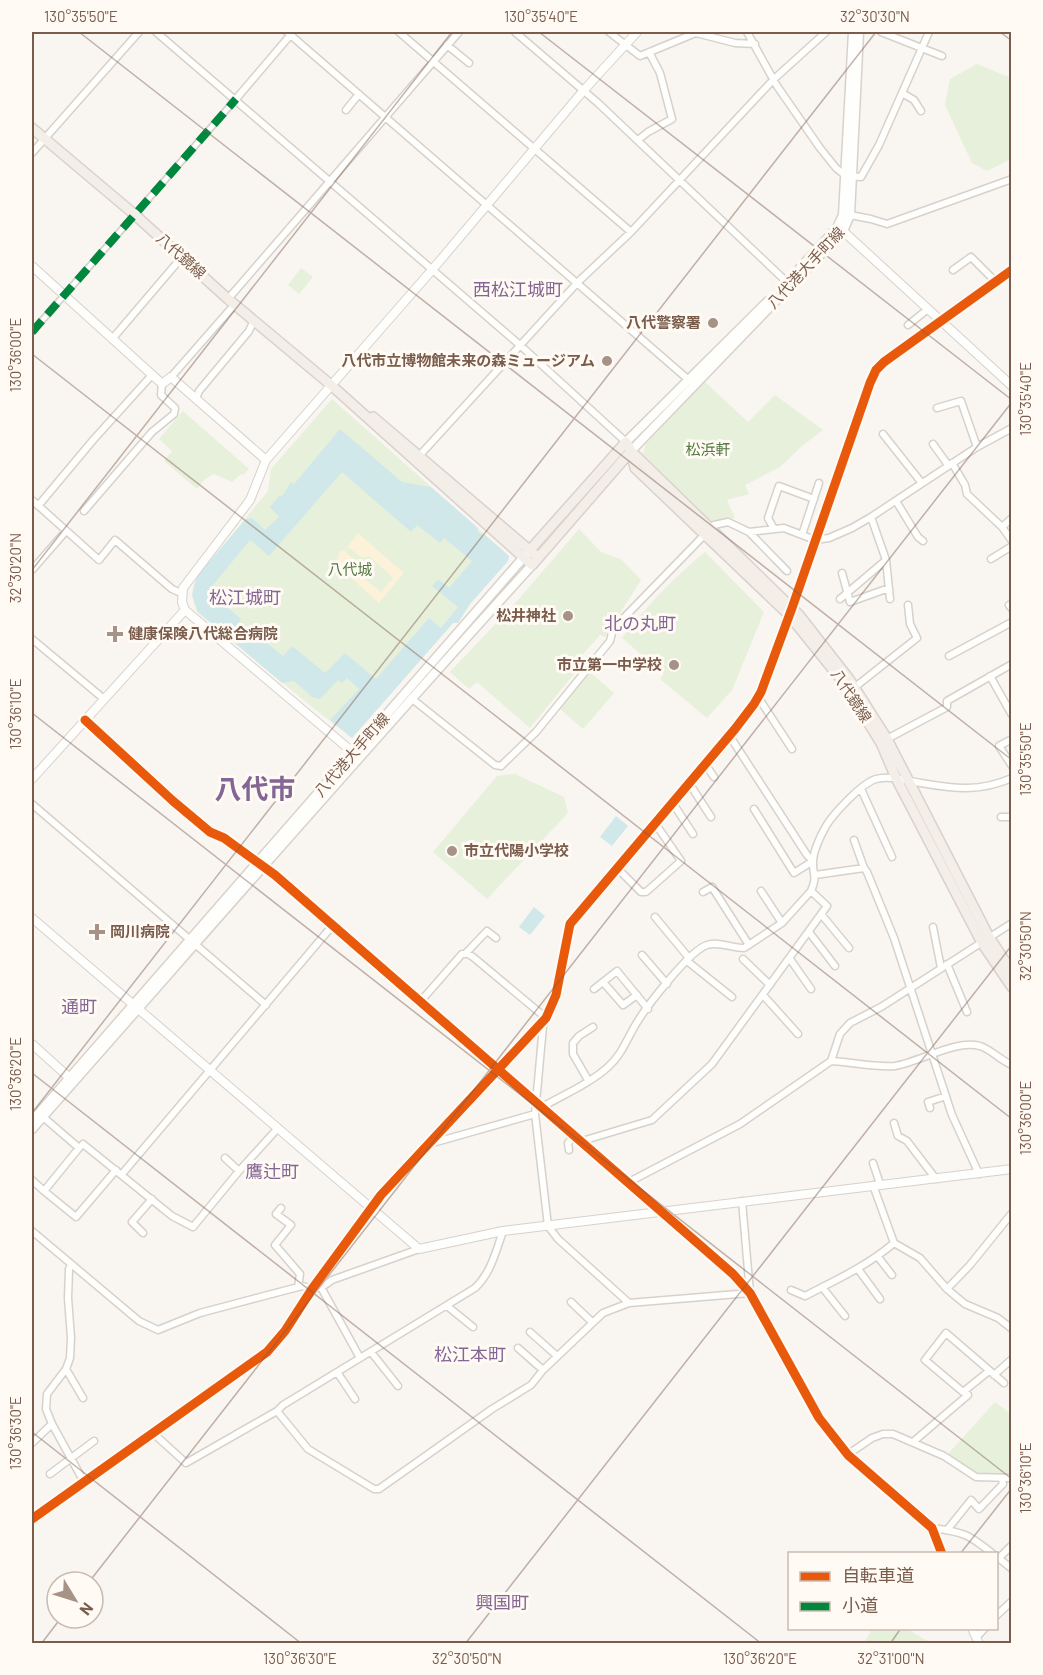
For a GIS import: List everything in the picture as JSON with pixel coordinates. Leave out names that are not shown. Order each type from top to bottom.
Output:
[{"type":"main road","name":"八代港大手町線","points":[[628,446],[843,231],[850,215],[853,32]]},
{"type":"main road","name":"八代港大手町線","points":[[789,284],[837,228],[843,215],[849,176],[859,32]]},
{"type":"main road","name":"八代鏡線","points":[[32,128],[535,561]]},
{"type":"main road","name":"八代鏡線","points":[[331,385],[342,391],[420,455],[527,554]]},
{"type":"main road","name":"八代鏡線","points":[[628,446],[708,531],[790,612],[855,687],[887,739],[986,940],[1011,972]]},
{"type":"main road","points":[[527,554],[628,446]]},
{"type":"main road","points":[[535,561],[628,446]]},
{"type":"main road","name":"八代港大手町線","points":[[32,1121],[261,865],[527,554]]},
{"type":"main road","name":"八代港大手町線","points":[[356,755],[535,561]]},
{"type":"main road","name":"八代鏡線","points":[[790,612],[843,682],[880,743],[896,778],[1011,987]]},
{"type":"main road","name":"八代港大手町線","points":[[32,1129],[71,1079]]},
{"type":"street","points":[[32,153],[138,32]]},
{"type":"street","points":[[156,32],[520,346],[628,446]]},
{"type":"street","points":[[399,32],[631,232]]},
{"type":"street","points":[[84,511],[152,432],[174,414],[175,408],[161,394],[162,384],[171,377],[329,181],[459,32]]},
{"type":"street","points":[[515,32],[584,90],[789,284]]},
{"type":"street","points":[[609,32],[640,56],[697,32],[735,44],[755,44]]},
{"type":"street","points":[[356,755],[185,610],[181,593],[187,581],[250,500],[266,460],[432,270],[584,90],[637,32]]},
{"type":"street","points":[[747,32],[777,86],[820,148],[836,168],[849,176],[861,177],[879,145],[928,32]]},
{"type":"street","points":[[420,455],[578,282],[631,232],[774,79],[826,32]]},
{"type":"street","points":[[880,32],[942,56]]},
{"type":"street","points":[[32,332],[236,99],[290,33],[692,383]]},
{"type":"street","points":[[447,45],[469,63]]},
{"type":"street","points":[[638,140],[648,132],[672,120],[660,73],[649,52]]},
{"type":"street","points":[[902,93],[914,100],[921,111]]},
{"type":"street","points":[[346,110],[359,94]]},
{"type":"street","points":[[850,215],[887,224],[1011,179]]},
{"type":"street","points":[[843,231],[1011,386]]},
{"type":"street","points":[[953,270],[974,255],[994,282]]},
{"type":"street","points":[[113,338],[182,257]]},
{"type":"street","points":[[32,266],[162,384]]},
{"type":"street","points":[[629,1303],[558,1239],[548,1226],[535,1114],[539,1105],[543,1026],[556,995],[570,924],[705,764],[758,697],[876,370],[1011,270]]},
{"type":"street","points":[[908,325],[928,309]]},
{"type":"street","points":[[196,399],[249,331],[254,320]]},
{"type":"street","points":[[38,506],[152,375]]},
{"type":"street","points":[[171,377],[266,460]]},
{"type":"street","points":[[937,408],[961,401],[977,447]]},
{"type":"street","points":[[749,532],[784,528],[815,540],[837,535],[871,517],[921,482],[1011,428]]},
{"type":"street","points":[[883,434],[921,482]]},
{"type":"street","points":[[933,444],[965,485],[967,494],[1002,527],[1011,541]]},
{"type":"street","points":[[801,535],[819,483]]},
{"type":"street","points":[[774,529],[768,518],[779,486],[814,499]]},
{"type":"street","points":[[32,500],[99,560],[116,540],[172,589],[181,593]]},
{"type":"street","points":[[896,501],[918,537],[923,541]]},
{"type":"street","points":[[871,517],[886,560],[890,599]]},
{"type":"street","points":[[1002,527],[1011,518]]},
{"type":"street","points":[[411,698],[495,765],[501,766],[536,732],[610,641],[614,629],[714,525],[728,522],[749,532],[787,571]]},
{"type":"street","points":[[32,570],[66,531]]},
{"type":"street","points":[[991,559],[1011,546]]},
{"type":"street","points":[[840,599],[886,560]]},
{"type":"street","points":[[842,573],[849,602],[889,588]]},
{"type":"street","points":[[855,687],[917,638],[909,624],[908,604]]},
{"type":"street","points":[[32,779],[185,610]]},
{"type":"street","points":[[950,656],[1011,622]]},
{"type":"street","points":[[32,639],[104,699]]},
{"type":"street","points":[[887,739],[947,707],[947,700],[1011,664]]},
{"type":"street","points":[[990,676],[1011,715]]},
{"type":"street","points":[[758,697],[792,749]]},
{"type":"street","points":[[85,720],[172,801],[210,832],[224,838],[261,865],[333,925],[496,1070],[579,1138],[734,1274],[750,1293],[819,1418],[847,1455],[932,1528],[941,1552]]},
{"type":"street","points":[[729,735],[813,861]]},
{"type":"street","points":[[1011,739],[999,746],[1011,766]]},
{"type":"street","points":[[705,764],[714,777]]},
{"type":"street","points":[[539,1105],[609,1067],[627,1044],[636,1024],[688,959],[707,945],[717,944],[744,948],[782,923],[811,891],[815,875],[813,861],[825,827],[861,789],[875,779],[896,778],[973,789],[1011,778]]},
{"type":"street","points":[[688,783],[711,817]]},
{"type":"street","points":[[861,789],[892,856]]},
{"type":"street","points":[[672,802],[693,834]]},
{"type":"street","points":[[32,804],[266,1005]]},
{"type":"street","points":[[754,809],[794,873],[813,861]]},
{"type":"street","points":[[1001,817],[1011,816]]},
{"type":"street","points":[[617,868],[641,892],[646,892],[681,861],[655,823]]},
{"type":"street","points":[[854,840],[894,938],[946,1096],[979,1174]]},
{"type":"street","points":[[815,875],[864,868]]},
{"type":"street","points":[[703,892],[712,886],[749,945]]},
{"type":"street","points":[[761,891],[782,923]]},
{"type":"street","points":[[569,1150],[568,1143],[579,1138],[652,1120],[712,1064],[827,906],[811,891]]},
{"type":"street","points":[[821,914],[849,948]]},
{"type":"street","points":[[655,917],[688,959],[732,997]]},
{"type":"street","points":[[32,918],[419,1249]]},
{"type":"street","points":[[628,1182],[740,1124],[831,1061],[840,1034],[850,1023],[881,1007],[1011,922]]},
{"type":"street","points":[[32,1180],[76,1217],[210,1071],[333,925]]},
{"type":"street","points":[[934,927],[944,966],[967,1012]]},
{"type":"street","points":[[420,1002],[462,954],[465,954],[487,932],[495,938]]},
{"type":"street","points":[[809,932],[835,966]]},
{"type":"street","points":[[465,954],[474,957],[546,1018]]},
{"type":"street","points":[[642,955],[667,984]]},
{"type":"street","points":[[789,958],[812,989]]},
{"type":"street","points":[[743,959],[770,985]]},
{"type":"street","points":[[594,988],[617,971],[648,1009]]},
{"type":"street","points":[[603,982],[623,1005],[637,995]]},
{"type":"street","points":[[763,995],[798,1034]]},
{"type":"street","points":[[32,1519],[267,1352],[285,1331],[312,1289],[371,1208],[546,1018]]},
{"type":"street","points":[[588,1080],[573,1054],[573,1043],[593,1027]]},
{"type":"street","points":[[32,1044],[71,1079]]},
{"type":"street","points":[[831,1061],[897,1066],[963,1045],[978,1045],[1011,1065]]},
{"type":"street","points":[[930,1108],[928,1102],[946,1096]]},
{"type":"street","points":[[428,1144],[535,1114]]},
{"type":"street","points":[[42,1116],[79,1148]]},
{"type":"street","points":[[894,1123],[898,1136],[907,1141],[936,1179]]},
{"type":"street","points":[[44,1191],[83,1144],[172,1216],[193,1227],[278,1128]]},
{"type":"street","points":[[225,1158],[239,1171]]},
{"type":"street","points":[[873,1163],[894,1243],[920,1258],[947,1289],[965,1304],[998,1318],[1011,1329]]},
{"type":"street","points":[[32,1231],[139,1321],[158,1330],[200,1313],[302,1286],[322,1289],[332,1280],[419,1249],[503,1231],[1011,1169]]},
{"type":"street","points":[[143,1233],[132,1222],[152,1199]]},
{"type":"street","points":[[742,1201],[750,1293]]},
{"type":"street","points":[[947,1289],[1011,1213]]},
{"type":"street","points":[[276,1214],[291,1225],[275,1245],[300,1274],[298,1287]]},
{"type":"street","points":[[154,1434],[186,1464],[277,1411],[336,1372],[447,1306],[483,1281],[503,1231]]},
{"type":"street","points":[[791,1290],[805,1296],[858,1269],[878,1257],[894,1243]]},
{"type":"street","points":[[878,1257],[892,1275]]},
{"type":"street","points":[[71,1265],[68,1298],[70,1358],[66,1369],[47,1394],[46,1409],[84,1482]]},
{"type":"street","points":[[858,1269],[880,1299]]},
{"type":"street","points":[[822,1287],[845,1316]]},
{"type":"street","points":[[322,1289],[360,1358]]},
{"type":"street","points":[[277,1411],[308,1449],[379,1490],[492,1409],[531,1385],[556,1356],[603,1313],[629,1303],[750,1293]]},
{"type":"street","points":[[571,1302],[592,1322]]},
{"type":"street","points":[[447,1306],[473,1327]]},
{"type":"street","points":[[530,1332],[556,1356]]},
{"type":"street","points":[[1004,1383],[992,1373],[946,1333],[925,1360],[963,1392],[992,1373],[1011,1359]]},
{"type":"street","points":[[518,1348],[543,1370]]},
{"type":"street","points":[[371,1352],[398,1386]]},
{"type":"street","points":[[66,1369],[83,1398]]},
{"type":"street","points":[[336,1372],[355,1399]]},
{"type":"street","points":[[912,1442],[969,1395]]},
{"type":"street","points":[[32,1443],[52,1424]]},
{"type":"street","points":[[847,1455],[872,1438],[883,1434],[893,1434],[944,1456],[976,1477],[1011,1478]]},
{"type":"street","points":[[50,1474],[94,1441]]},
{"type":"street","points":[[947,1530],[971,1500],[979,1509],[1003,1484],[1002,1479]]},
{"type":"street","points":[[932,1528],[960,1532],[974,1538],[991,1552]]},
{"type":"street","points":[[998,1555],[1011,1545]]},
{"type":"street","points":[[998,1558],[1011,1569]]},
{"type":"street","points":[[998,1614],[1011,1601]]},
{"type":"green space","points":[[977,64],[1011,78],[1011,159],[987,171],[972,163],[945,105],[950,79]]},
{"type":"green space","points":[[301,268],[313,277],[299,294],[288,285]]},
{"type":"green space","name":"松浜軒","points":[[704,381],[748,422],[775,395],[823,430],[780,467],[745,485],[749,494],[727,500],[735,518],[711,521],[643,454],[646,444]]},
{"type":"green space","name":"八代城","points":[[332,399],[509,556],[508,561],[352,738],[197,612],[192,594],[197,577],[268,491],[271,469]]},
{"type":"green space","points":[[183,411],[249,469],[232,482],[214,474],[205,479],[197,489],[164,461],[172,451],[159,439]]},
{"type":"green space","points":[[579,529],[601,552],[622,560],[641,580],[605,637],[600,635],[582,655],[586,659],[530,728],[477,682],[469,689],[450,672],[518,600]]},
{"type":"green space","points":[[705,552],[764,612],[732,690],[707,718],[660,679],[664,674],[622,638],[661,593]]},
{"type":"green space","points":[[590,672],[614,693],[583,729],[559,708]]},
{"type":"green space","points":[[515,774],[564,797],[568,813],[487,899],[433,852],[497,776]]},
{"type":"green space","points":[[995,1402],[1011,1414],[1011,1478],[983,1479],[947,1455]]},
{"type":"green space","points":[[871,1630],[909,1630],[931,1643],[864,1643]]},
{"type":"sand","points":[[358,533],[404,573],[379,603],[334,563],[341,550],[344,551]],"holes":[[[348,547],[362,558],[369,556],[393,578],[381,592],[355,571],[359,563],[345,551]]]},
{"type":"water","points":[[340,429],[402,482],[431,487],[478,528],[477,531],[509,556],[508,561],[470,604],[458,623],[453,623],[352,738],[330,720],[359,689],[347,678],[342,683],[338,680],[320,699],[312,697],[294,681],[282,683],[198,612],[192,595],[197,576],[246,519],[252,518],[265,530],[279,517],[270,507],[279,496],[283,495],[291,482],[294,484]],"holes":[[[342,472],[411,532],[417,525],[440,543],[444,538],[472,561],[449,588],[438,579],[432,586],[458,607],[441,628],[429,618],[376,679],[345,653],[325,673],[292,646],[283,656],[257,635],[254,639],[237,625],[241,619],[208,591],[250,540],[269,556]]]},
{"type":"water","points":[[616,816],[628,826],[612,846],[600,837]]},
{"type":"water","points":[[534,907],[545,916],[530,935],[519,927]]},
{"type":"marked path","points":[[32,332],[236,99]]},
{"type":"cycle path","points":[[32,1519],[267,1352],[285,1331],[312,1289],[381,1195],[546,1018],[556,995],[570,924],[735,729],[761,692],[876,370],[1012,270]]},
{"type":"cycle path","points":[[85,720],[210,832],[224,838],[275,875],[733,1274],[750,1293],[819,1418],[848,1455],[932,1528],[941,1552]]},
{"type":"place","name":"八代警察署","points":[[713,323]]},
{"type":"place","name":"八代市立博物館未来の森ミュージアム","points":[[607,361]]},
{"type":"place","name":"松井神社","points":[[568,616]]},
{"type":"place","name":"健康保険八代総合病院","points":[[115,634]]},
{"type":"place","name":"市立第一中学校","points":[[674,665]]},
{"type":"place","name":"市立代陽小学校","points":[[452,851]]},
{"type":"place","name":"岡川病院","points":[[97,932]]},
{"type":"district","name":"西松江城町","points":[[518,290]]},
{"type":"district","name":"松江城町","points":[[245,598]]},
{"type":"district","name":"北の丸町","points":[[640,624]]},
{"type":"district","name":"八代市","points":[[255,790]]},
{"type":"district","name":"通町","points":[[79,1007]]},
{"type":"district","name":"鷹辻町","points":[[272,1172]]},
{"type":"district","name":"松江本町","points":[[470,1355]]},
{"type":"district","name":"興国町","points":[[502,1603]]}]
